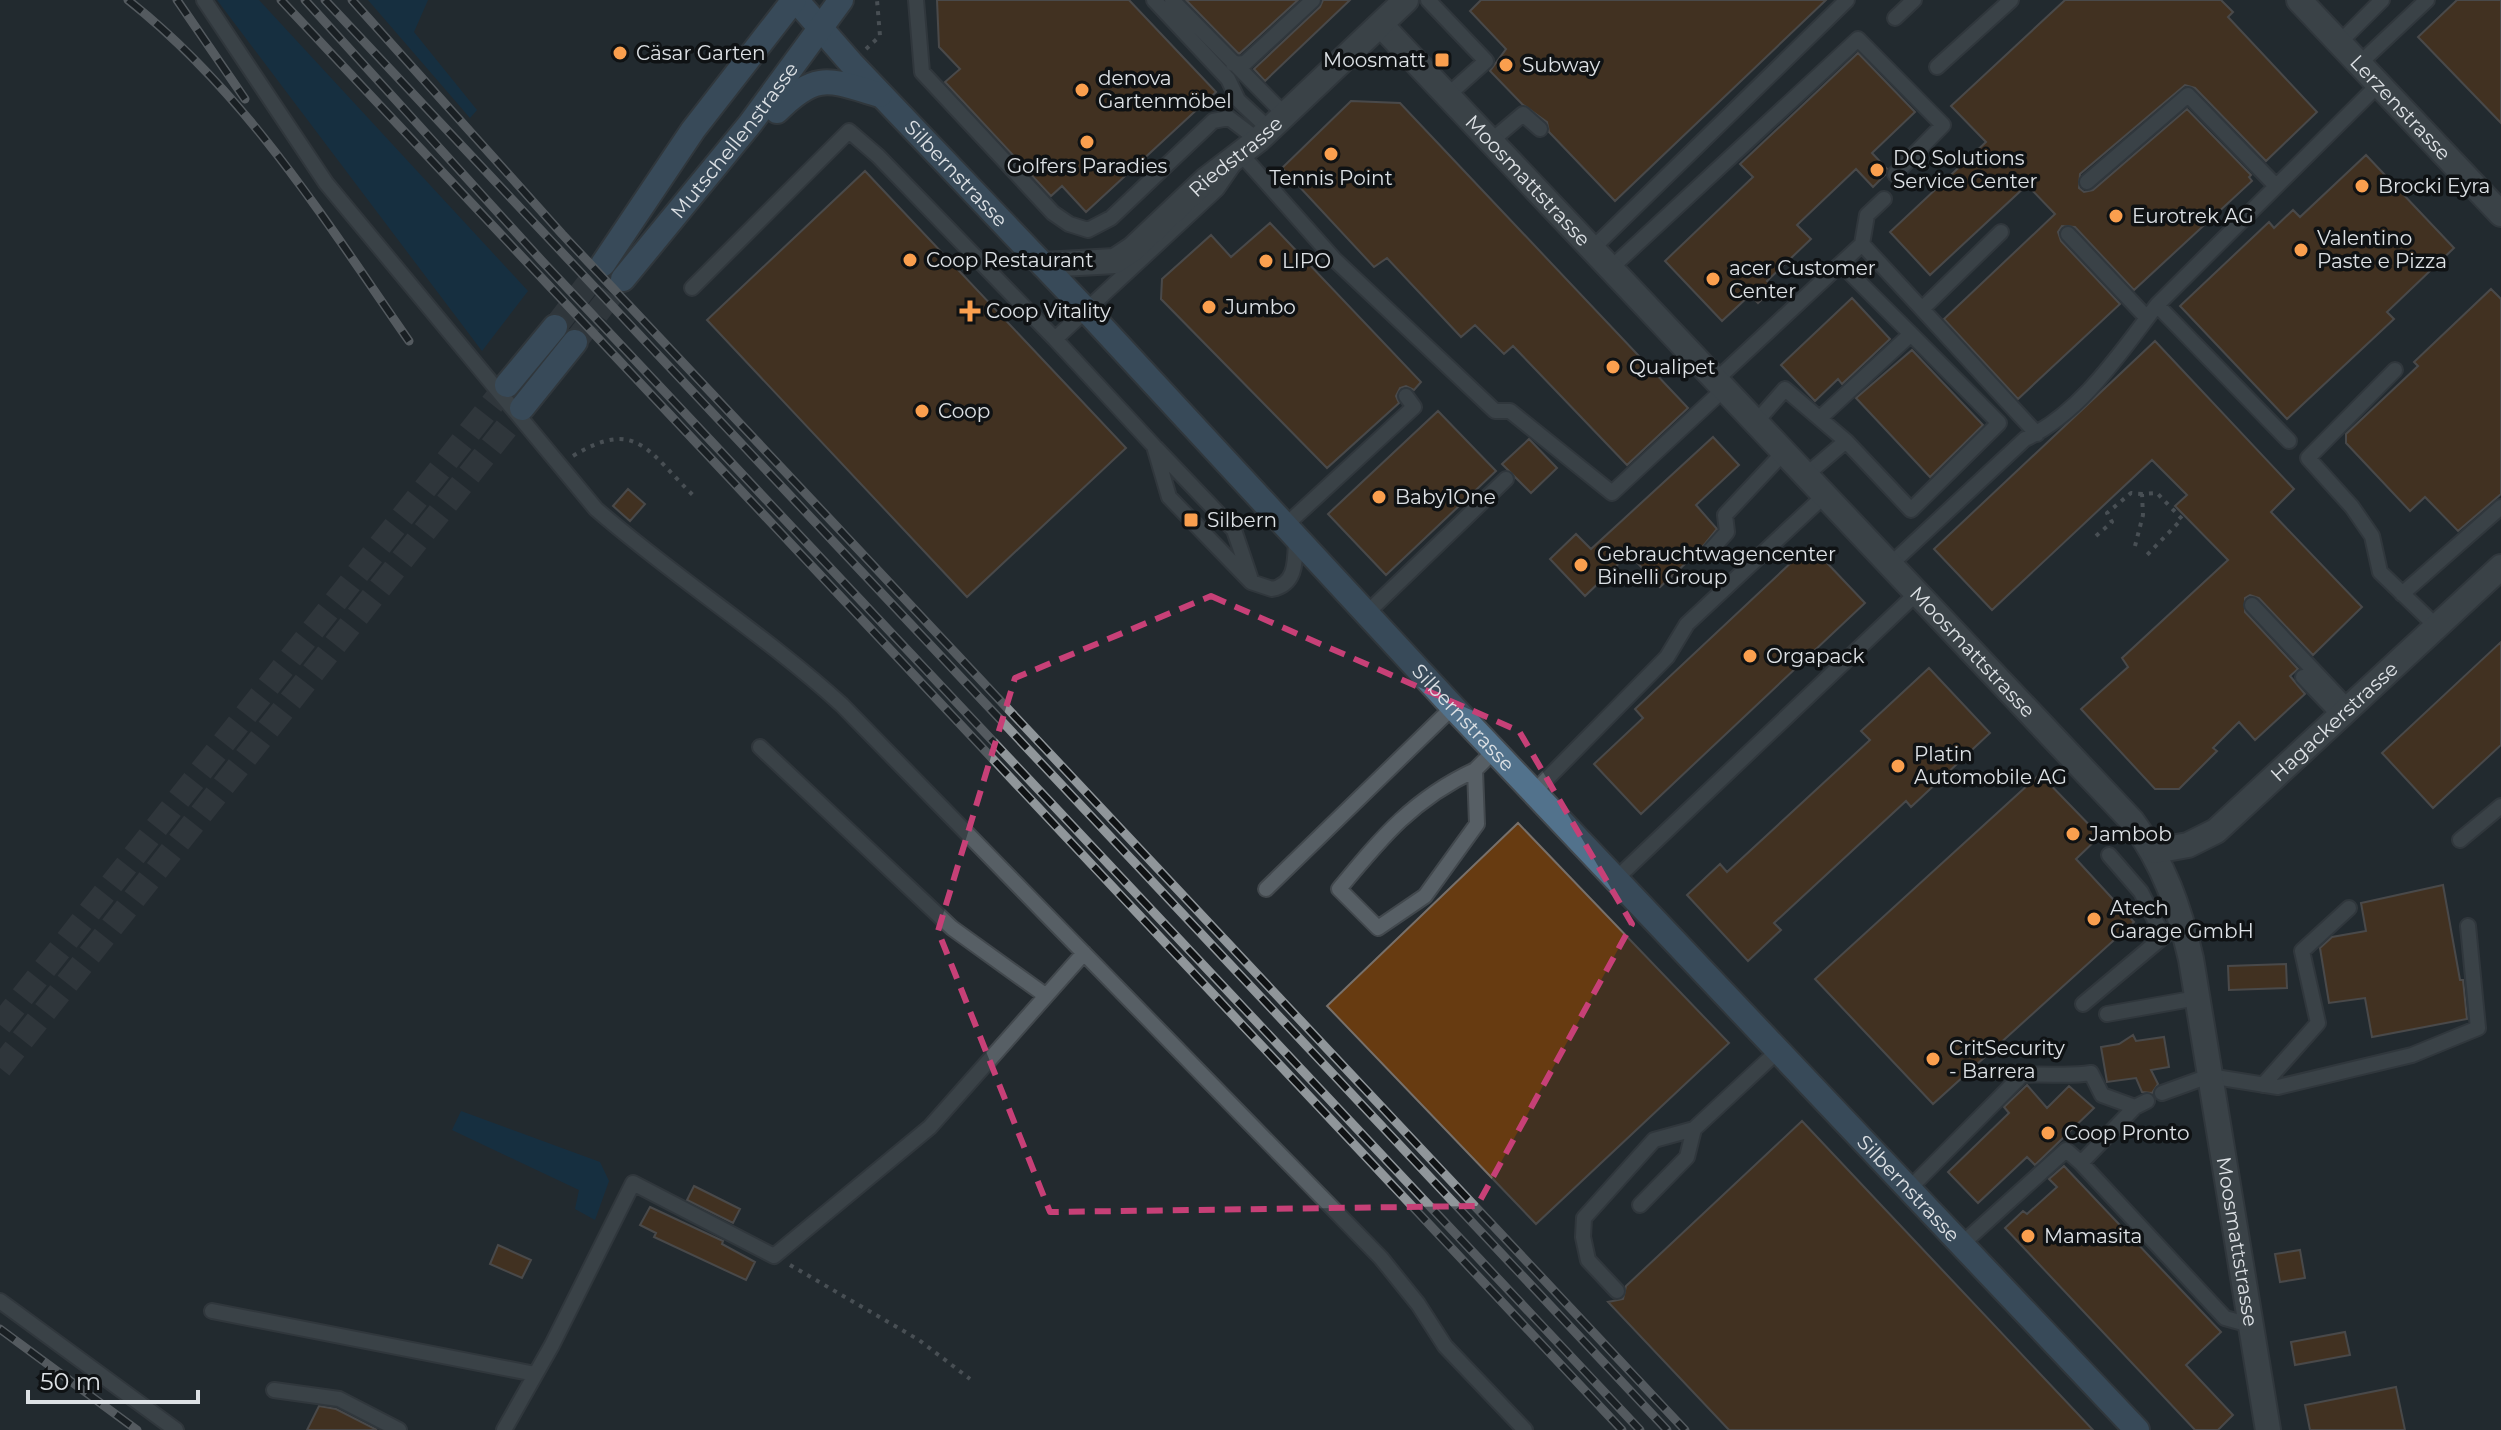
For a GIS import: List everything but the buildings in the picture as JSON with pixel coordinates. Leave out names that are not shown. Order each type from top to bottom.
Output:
[{"type":"street","name":"Silbernstrasse","points":[[795,0],[1368,612],[1453,707],[1618,877],[2137,1430]]},
{"type":"street","name":"Mutschellenstrasse","points":[[603,264],[693,130],[795,0]]},
{"type":"street","name":"Mutschellenstrasse","points":[[623,279],[750,124],[841,0]]},
{"type":"street","name":"Riedstrasse","points":[[1043,265],[1115,261],[1207,179],[1264,134],[1406,0]]},
{"type":"street","name":"Lerzenstrasse","points":[[2299,0],[2497,204]]},
{"type":"street","name":"Moosmattstrasse","points":[[1381,25],[2132,821],[2155,851],[2182,921],[2268,1430]]},
{"type":"street","points":[[750,124],[778,111],[797,90],[816,83],[837,82],[882,96]]},
{"type":"street","points":[[507,385],[555,327]]},
{"type":"street","points":[[522,408],[575,342]]},
{"type":"street","name":"Hagackerstrasse","points":[[2155,851],[2188,845],[2216,831],[2501,567]]},
{"type":"lane","points":[[204,0],[326,183],[596,509],[635,544],[757,632],[842,705],[1381,1258],[1418,1304],[1445,1346],[1525,1430]]},
{"type":"lane","points":[[916,0],[922,72],[1053,213],[1069,224],[1088,230],[1111,218],[1213,121],[1229,118],[1264,134]]},
{"type":"lane","points":[[1154,0],[1228,79],[1238,100],[1264,134]]},
{"type":"lane","points":[[1172,0],[1233,64],[1264,134],[1334,259],[1495,411],[1510,411],[1612,493],[1862,244],[1867,215],[1884,199]]},
{"type":"lane","points":[[1233,64],[1245,63],[1313,0]]},
{"type":"lane","points":[[1428,0],[1486,61],[1448,95]]},
{"type":"lane","points":[[1592,249],[1847,0]]},
{"type":"lane","points":[[1895,18],[1914,0]]},
{"type":"lane","points":[[1937,67],[2011,0]]},
{"type":"lane","points":[[2339,43],[2382,0]]},
{"type":"lane","points":[[2359,64],[2427,0]]},
{"type":"lane","points":[[1611,268],[1858,39],[1943,125],[1895,174]]},
{"type":"lane","points":[[1890,565],[2025,439],[2037,434],[2099,379],[2157,305],[2379,84]]},
{"type":"lane","points":[[2087,182],[2188,95],[2276,186]]},
{"type":"lane","points":[[1491,141],[1523,114],[1540,129]]},
{"type":"lane","points":[[692,288],[849,131],[878,156],[1055,339],[1234,530],[1251,582]]},
{"type":"lane","points":[[1055,339],[1217,189],[1264,134]]},
{"type":"lane","points":[[1922,309],[2001,232]]},
{"type":"lane","points":[[2068,234],[2147,318]]},
{"type":"lane","points":[[1862,244],[2037,434]]},
{"type":"lane","points":[[1756,422],[1785,389],[1846,441],[1911,510],[1999,423],[1841,264]]},
{"type":"lane","points":[[2157,305],[2289,441]]},
{"type":"lane","points":[[1820,418],[1911,334]]},
{"type":"lane","points":[[2395,370],[2308,458],[2352,507],[2372,536],[2380,572],[2437,627]]},
{"type":"lane","points":[[1154,446],[1169,497],[1251,582],[1272,589],[1287,582],[1293,572],[1291,530],[1414,407],[1406,396]]},
{"type":"lane","points":[[1806,475],[1846,441]]},
{"type":"lane","points":[[1710,551],[1727,532],[1725,515],[1784,452]]},
{"type":"lane","points":[[1368,612],[1506,479]]},
{"type":"lane","points":[[1535,791],[1667,657],[1687,624],[1825,495]]},
{"type":"lane","points":[[2402,594],[2501,507]]},
{"type":"lane","points":[[1618,877],[1917,593]]},
{"type":"lane","points":[[2252,605],[2344,712]]},
{"type":"lane","points":[[2303,677],[2344,712]]},
{"type":"lane","points":[[1266,889],[1453,707]]},
{"type":"lane","points":[[760,747],[952,928],[1045,995]]},
{"type":"lane","points":[[1475,770],[1477,824],[1425,896],[1378,928],[1339,889],[1392,824],[1440,786],[1475,770],[1495,750]]},
{"type":"lane","points":[[2460,840],[2501,806]]},
{"type":"lane","points":[[2109,855],[2141,892],[2163,936]]},
{"type":"lane","points":[[2263,1085],[2318,1023],[2302,951],[2349,908]]},
{"type":"lane","points":[[2083,1004],[2182,921]]},
{"type":"lane","points":[[2162,1093],[2209,1076],[2278,1087],[2412,1055],[2478,1028],[2468,926]]},
{"type":"lane","points":[[504,1430],[633,1183],[774,1256],[930,1127],[1084,953]]},
{"type":"lane","points":[[2107,1014],[2197,998]]},
{"type":"lane","points":[[1617,1291],[1588,1260],[1583,1237],[1584,1218],[1654,1140],[1694,1129],[1780,1049]]},
{"type":"lane","points":[[1910,1188],[2022,1075],[2050,1073],[2062,1078],[2091,1073],[2102,1095],[2141,1104],[2081,1163]]},
{"type":"lane","points":[[1640,1205],[1687,1157],[1694,1129]]},
{"type":"lane","points":[[1962,1244],[2066,1150],[2225,1318],[2250,1325]]},
{"type":"lane","points":[[0,1301],[176,1430]]},
{"type":"lane","points":[[212,1311],[535,1374]]},
{"type":"lane","points":[[274,1390],[339,1399],[399,1430]]},
{"type":"path","points":[[851,63],[880,36],[877,0]]},
{"type":"path","points":[[558,466],[599,440],[620,436],[634,439],[696,498]]},
{"type":"path","points":[[2096,536],[2112,522],[2107,513],[2131,493],[2157,493],[2184,518],[2146,556]]},
{"type":"path","points":[[2135,546],[2143,515],[2142,494]]},
{"type":"path","points":[[774,1256],[919,1340],[970,1379]]},
{"type":"highlighted area","points":[[1211,596],[1519,731],[1632,924],[1477,1206],[1050,1212],[938,931],[1015,678]]},
{"type":"shaded area","points":[[217,0],[259,0],[528,291],[482,351]]},
{"type":"shaded area","points":[[368,0],[428,0],[414,32],[477,110],[470,118]]},
{"type":"shaded area","points":[[461,1111],[600,1162],[609,1181],[595,1220],[575,1209],[579,1190],[452,1130]]},
{"type":"tunnel","points":[[555,327],[603,264]]},
{"type":"tunnel","points":[[575,342],[623,279]]},
{"type":"tunnel","points":[[0,1025],[507,385]]},
{"type":"tunnel","points":[[0,1068],[522,408]]},
{"type":"railway","points":[[128,0],[171,37],[247,117],[314,204],[409,341]]},
{"type":"railway","points":[[177,0],[245,99]]},
{"type":"railway","points":[[281,0],[1622,1430]]},
{"type":"railway","points":[[305,0],[541,260],[1640,1430]]},
{"type":"railway","points":[[325,0],[1667,1430]]},
{"type":"railway","points":[[352,0],[562,234],[1685,1430]]},
{"type":"railway","points":[[0,1329],[137,1430]]},
{"type":"place","name":"Cäsar Garten","points":[[620,53]]},
{"type":"place","name":"Moosmatt","points":[[1442,60]]},
{"type":"place","name":"Subway","points":[[1506,65]]},
{"type":"place","name":"denova Gartenmöbel","points":[[1082,90]]},
{"type":"place","name":"Golfers Paradies","points":[[1087,142]]},
{"type":"place","name":"Tennis Point","points":[[1331,154]]},
{"type":"place","name":"DQ Solutions Service Center","points":[[1877,170]]},
{"type":"place","name":"Brocki Eyra","points":[[2362,186]]},
{"type":"place","name":"Eurotrek AG","points":[[2116,216]]},
{"type":"place","name":"Valentino Paste e Pizza","points":[[2301,250]]},
{"type":"place","name":"Coop Restaurant","points":[[910,260]]},
{"type":"place","name":"LIPO","points":[[1266,261]]},
{"type":"place","name":"acer Customer Center","points":[[1713,279]]},
{"type":"place","name":"Jumbo","points":[[1209,307]]},
{"type":"place","name":"Coop Vitality","points":[[970,311]]},
{"type":"place","name":"Qualipet","points":[[1613,367]]},
{"type":"place","name":"Coop","points":[[922,411]]},
{"type":"place","name":"Baby1One","points":[[1379,497]]},
{"type":"place","name":"Silbern","points":[[1191,520]]},
{"type":"place","name":"Gebrauchtwagencenter Binelli Group","points":[[1581,565]]},
{"type":"place","name":"Orgapack","points":[[1750,656]]},
{"type":"place","name":"Platin Automobile AG","points":[[1898,766]]},
{"type":"place","name":"Jambob","points":[[2073,834]]},
{"type":"place","name":"Atech Garage GmbH","points":[[2094,919]]},
{"type":"place","name":"CritSecurity - Barrera","points":[[1933,1059]]},
{"type":"place","name":"Coop Pronto","points":[[2048,1133]]},
{"type":"place","name":"Mamasita","points":[[2028,1236]]}]
